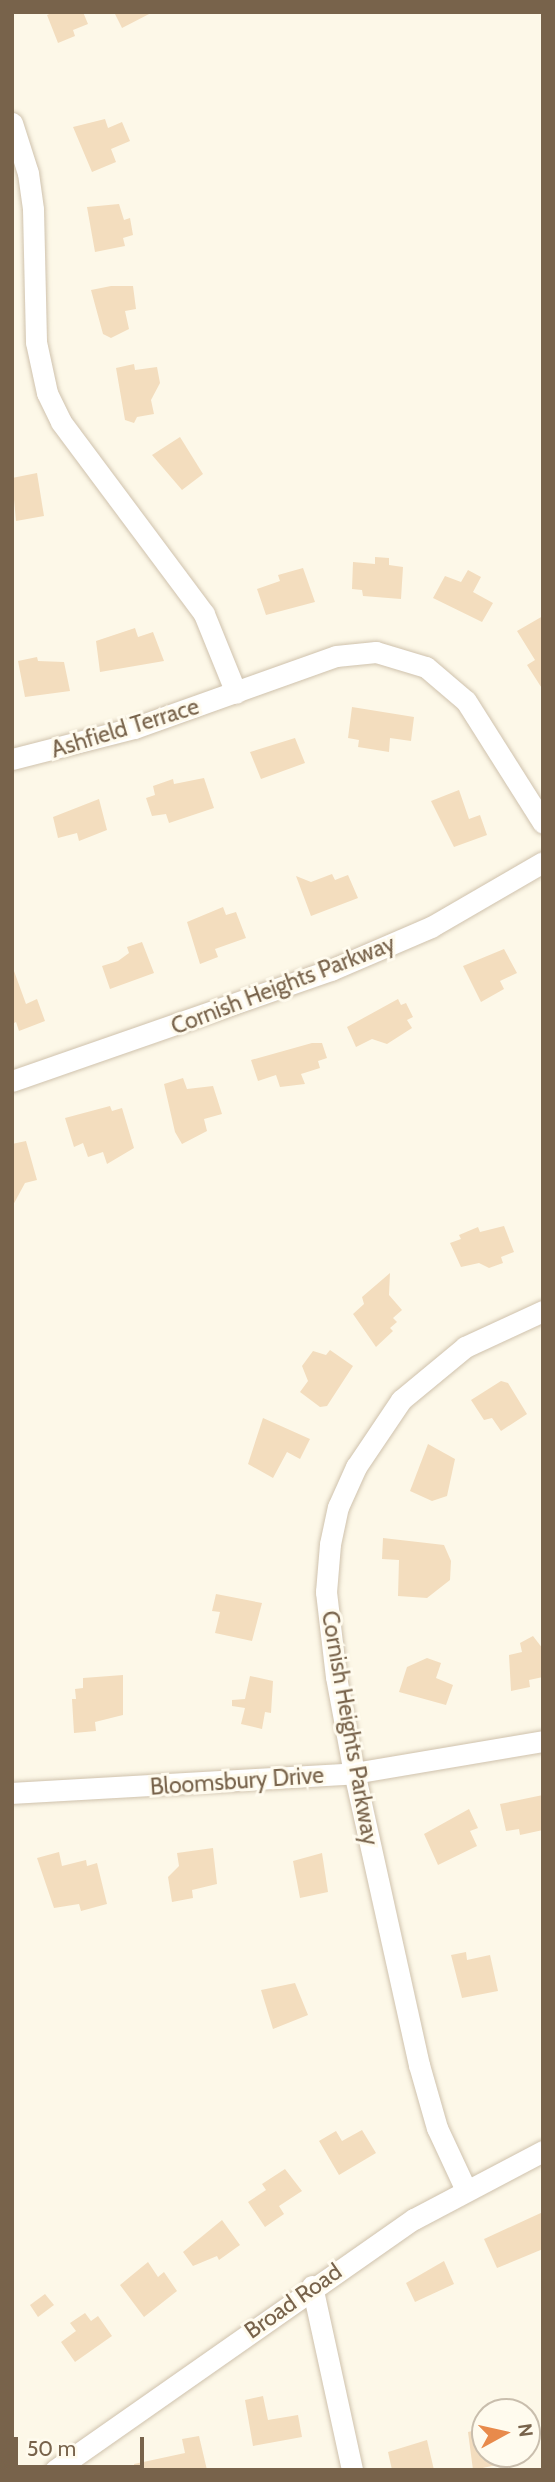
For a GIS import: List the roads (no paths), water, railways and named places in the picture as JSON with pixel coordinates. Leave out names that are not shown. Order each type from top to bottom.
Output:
[{"type":"street","points":[[12,123],[28,173],[33,209],[36,342],[47,393],[61,422],[204,614],[236,693]]},
{"type":"street","name":"Ashfield Terrace","points":[[12,759],[134,728],[335,656],[398,655],[426,667],[466,701],[543,823]]},
{"type":"street","name":"Cornish Heights Parkway","points":[[12,1081],[331,970],[431,927],[543,863]]},
{"type":"street","name":"Cornish Heights Parkway","points":[[465,2189],[437,2127],[419,2065],[354,1773],[336,1677],[326,1592],[338,1507],[376,1432],[409,1392],[465,1347],[543,1311]]},
{"type":"street","name":"Bloomsbury Drive","points":[[12,1793],[354,1773],[543,1741]]},
{"type":"street","name":"Broad Road","points":[[55,2470],[312,2286],[465,2189],[543,2151]]},
{"type":"street","points":[[312,2286],[352,2470]]}]
